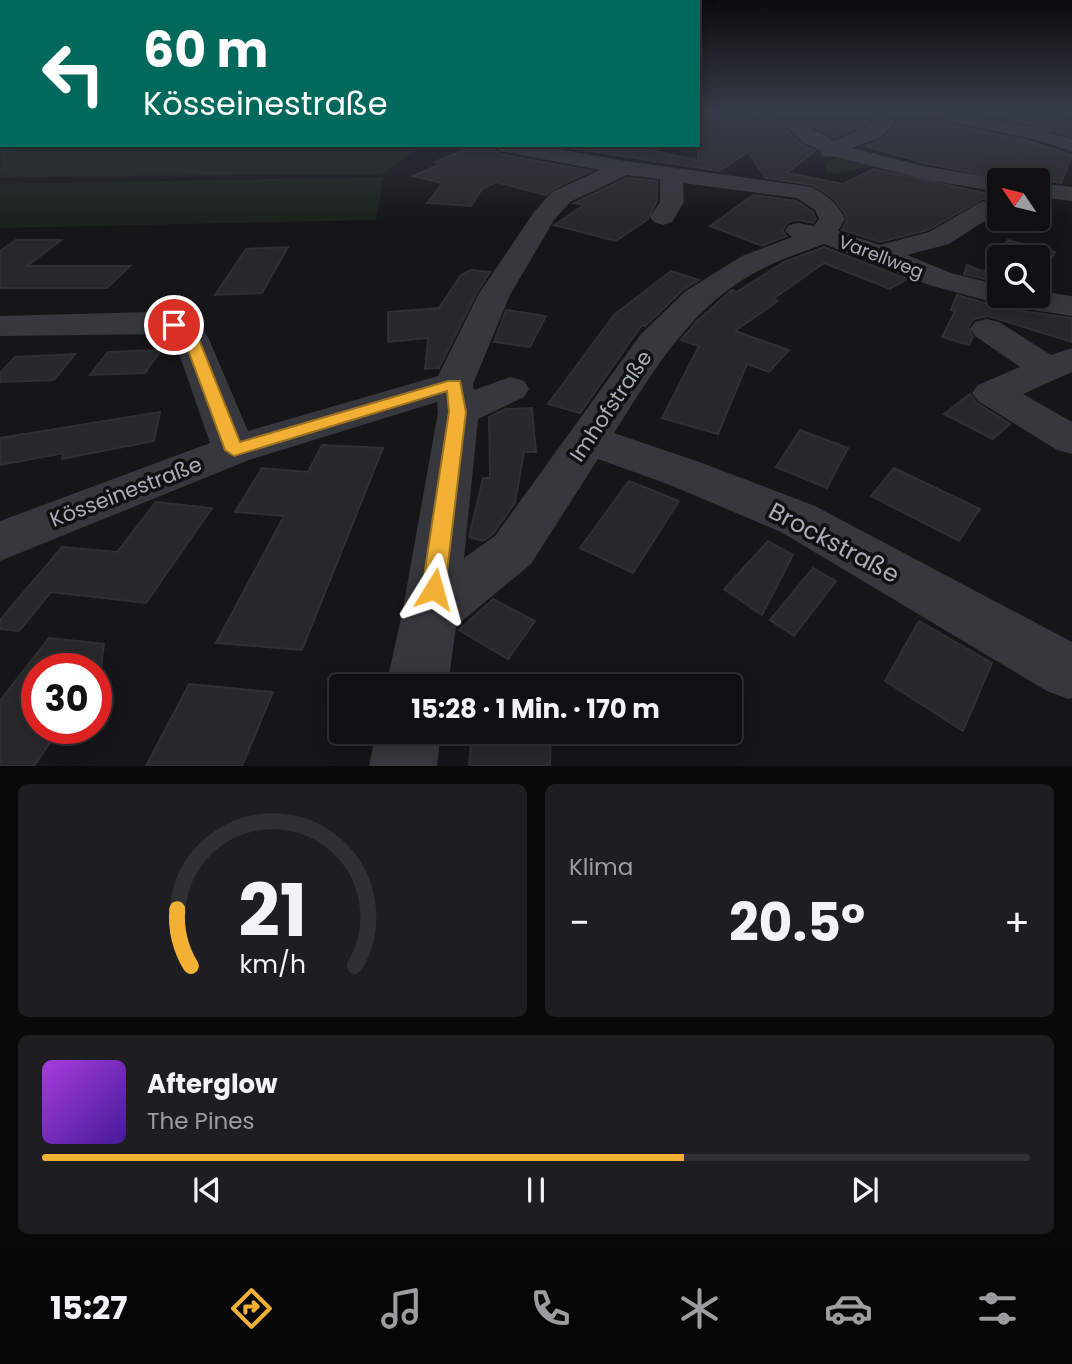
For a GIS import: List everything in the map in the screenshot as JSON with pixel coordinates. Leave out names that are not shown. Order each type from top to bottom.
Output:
[{"type":"street","points":[[520,149],[625,168],[671,173],[824,180],[891,167]]},
{"type":"street","points":[[824,180],[823,156],[833,149]]},
{"type":"street","points":[[836,149],[987,194]]},
{"type":"street","points":[[419,674],[430,614],[456,398],[494,295],[543,217],[561,197],[625,168]]},
{"type":"street","points":[[663,217],[672,202],[671,173]]},
{"type":"street","name":"Varellweg","points":[[824,180],[827,206],[832,219],[821,236],[839,239],[940,279],[987,291]]},
{"type":"street","points":[[1050,191],[1072,194]]},
{"type":"street","points":[[876,255],[939,238],[987,201]]},
{"type":"street","points":[[775,226],[821,236]]},
{"type":"street","name":"Imhofstraße","points":[[430,614],[513,550],[654,342],[697,298],[752,262],[821,236]]},
{"type":"street","points":[[1050,303],[1072,306]]},
{"type":"street","points":[[0,326],[150,322],[180,316],[191,337],[234,450]]},
{"type":"street","points":[[987,329],[1060,364]]},
{"type":"street","points":[[1060,364],[992,393],[1072,440]]},
{"type":"street","name":"Kösseinestraße","points":[[0,541],[234,450],[456,398],[510,389]]},
{"type":"street","name":"Brockstraße","points":[[589,440],[686,474],[798,519],[1071,670]]},
{"type":"street","points":[[402,765],[406,744]]},
{"type":"shaded area","points":[[1,149],[417,149],[383,174],[0,177]]},
{"type":"shaded area","points":[[836,157],[874,165],[838,174],[825,172],[827,162]]},
{"type":"shaded area","points":[[384,177],[376,220],[0,228],[0,184]]},
{"type":"building","points":[[468,149],[493,149],[500,154],[591,171],[546,195],[496,182],[482,189],[471,206],[427,203],[443,183],[413,176],[441,164],[435,162]]},
{"type":"building","points":[[576,149],[643,149],[698,160],[698,149],[810,149],[815,151],[787,173],[843,184],[874,169],[987,193],[987,197],[928,230],[880,242],[842,230],[847,220],[833,198],[813,185],[766,178],[748,152],[719,171]]},
{"type":"building","points":[[875,149],[1053,149],[1072,155],[1061,183],[1050,181],[1050,168],[987,168],[987,176],[924,163]]},
{"type":"building","points":[[627,178],[657,181],[657,201],[648,219],[616,241],[554,225],[584,205],[574,203]]},
{"type":"building","points":[[753,195],[796,201],[813,212],[816,219],[813,223],[798,220],[788,222],[782,231],[787,236],[762,246],[710,226]]},
{"type":"building","points":[[16,240],[61,240],[27,266],[130,266],[107,288],[0,288],[0,251]]},
{"type":"building","points":[[1008,240],[1028,245],[1004,245]]},
{"type":"building","points":[[288,247],[262,293],[215,295],[246,249]]},
{"type":"building","points":[[824,247],[907,279],[890,289],[824,263],[773,299],[778,301],[735,331],[789,350],[769,372],[747,364],[718,434],[662,418],[699,346],[681,340],[698,320],[732,290],[737,292],[784,262]]},
{"type":"building","points":[[967,265],[984,272],[987,268],[987,279],[964,274]]},
{"type":"building","points":[[471,270],[490,272],[439,368],[425,369],[428,338],[388,342],[388,312],[439,308],[461,275]]},
{"type":"building","points":[[671,271],[699,280],[684,289],[645,326],[642,325],[580,413],[548,404],[615,314]]},
{"type":"building","points":[[957,295],[987,304],[987,308],[1072,318],[1072,342],[988,316],[974,319],[968,327],[973,337],[969,345],[942,337],[955,311],[951,310]]},
{"type":"building","points":[[506,310],[546,316],[530,347],[494,342]]},
{"type":"building","points":[[161,350],[145,373],[90,375],[108,352]]},
{"type":"building","points":[[75,354],[54,380],[0,382],[0,373],[15,357]]},
{"type":"building","points":[[970,394],[977,403],[1010,424],[993,439],[944,414]]},
{"type":"building","points":[[532,408],[536,452],[524,452],[515,503],[493,534],[483,541],[469,537],[483,478],[490,478],[489,417],[506,409]]},
{"type":"building","points":[[160,412],[154,441],[62,459],[64,453],[0,465],[0,438]]},
{"type":"building","points":[[800,430],[848,448],[827,488],[776,467]]},
{"type":"building","points":[[322,445],[383,448],[302,650],[216,643],[284,516],[235,512],[262,468],[308,472]]},
{"type":"building","points":[[894,468],[980,509],[959,541],[871,496]]},
{"type":"building","points":[[629,481],[679,501],[633,573],[580,548]]},
{"type":"building","points":[[156,502],[212,508],[146,603],[51,592],[19,631],[0,629],[0,620],[62,547],[117,552]]},
{"type":"building","points":[[768,541],[793,555],[762,615],[724,589]]},
{"type":"building","points":[[813,568],[836,581],[794,636],[770,620]]},
{"type":"building","points":[[493,599],[535,621],[508,659],[459,630]]},
{"type":"building","points":[[919,621],[992,663],[963,731],[885,681]]},
{"type":"building","points":[[49,638],[104,644],[103,653],[37,653]]},
{"type":"building","points":[[21,674],[21,744],[49,744],[34,766],[0,766],[0,701]]},
{"type":"building","points":[[189,684],[273,692],[242,766],[146,766]]},
{"type":"building","points":[[471,744],[551,744],[550,766],[469,766]]},
{"type":"route","points":[[174,325],[191,337],[234,450],[454,384],[458,412],[434,589]]}]
